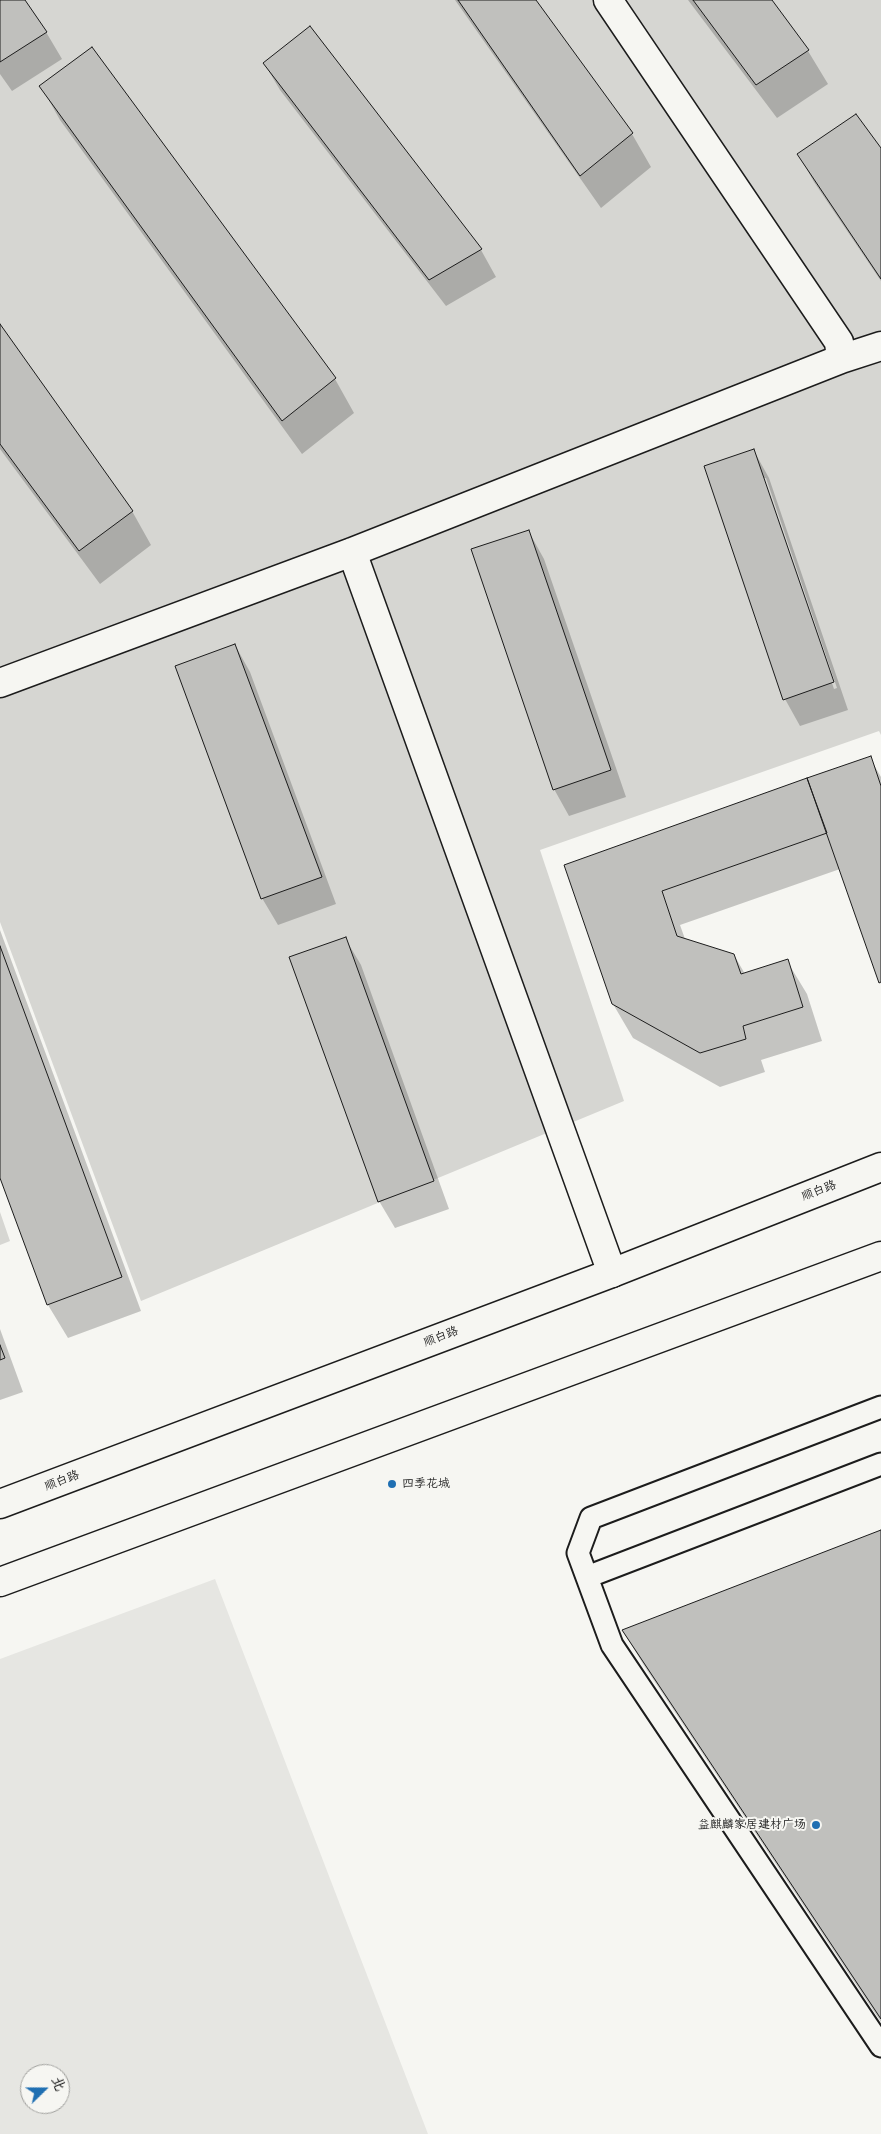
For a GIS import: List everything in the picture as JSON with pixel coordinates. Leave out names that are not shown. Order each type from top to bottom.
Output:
[{"type":"street","points":[[608,0],[839,342],[841,359]]},
{"type":"street","points":[[0,683],[352,552],[841,359],[881,346]]},
{"type":"street","points":[[352,552],[612,1272]]},
{"type":"street","name":"顺白路","points":[[0,1504],[612,1272],[881,1167]]},
{"type":"street","points":[[0,1582],[881,1256]]},
{"type":"lane","points":[[881,1407],[591,1518],[578,1553],[612,1645],[881,2046]]},
{"type":"lane","points":[[587,1576],[881,1464]]},
{"type":"shaded area","points":[[0,0],[881,0],[881,735],[879,731],[540,850],[624,1101],[141,1301],[0,922]]},
{"type":"shaded area","points":[[0,1212],[10,1241],[0,1245]]},
{"type":"shaded area","points":[[215,1579],[428,2134],[0,2134],[0,1659]]},
{"type":"building","points":[[0,0],[25,0],[47,32],[0,62]]},
{"type":"building","points":[[458,0],[536,0],[633,133],[580,176]]},
{"type":"building","points":[[693,0],[772,0],[809,50],[756,85]]},
{"type":"building","points":[[310,26],[482,249],[429,280],[263,63]]},
{"type":"building","points":[[92,47],[336,378],[282,421],[39,86]]},
{"type":"building","points":[[856,114],[881,148],[881,279],[797,154]]},
{"type":"building","points":[[0,324],[133,511],[79,551],[0,444]]},
{"type":"building","points":[[754,449],[834,682],[783,700],[704,466]]},
{"type":"building","points":[[529,530],[611,770],[553,790],[471,549]]},
{"type":"building","points":[[235,644],[322,877],[261,899],[175,666]]},
{"type":"building","points":[[871,756],[881,786],[881,982],[879,983],[807,778]]},
{"type":"building","points":[[807,778],[827,833],[662,891],[677,936],[734,954],[741,974],[788,959],[803,1007],[743,1026],[746,1039],[700,1053],[612,1004],[564,865]]},
{"type":"building","points":[[346,937],[434,1181],[378,1202],[289,957]]},
{"type":"building","points":[[0,946],[122,1277],[47,1305],[0,1178]]},
{"type":"building","points":[[0,1345],[5,1358],[0,1360]]},
{"type":"building","name":"益麒麟家居建材广场","points":[[881,1530],[881,2019],[622,1630]]},
{"type":"place","name":"四季花城","points":[[392,1484]]},
{"type":"place","name":"益麒麟家居建材广场","points":[[816,1825]]}]
